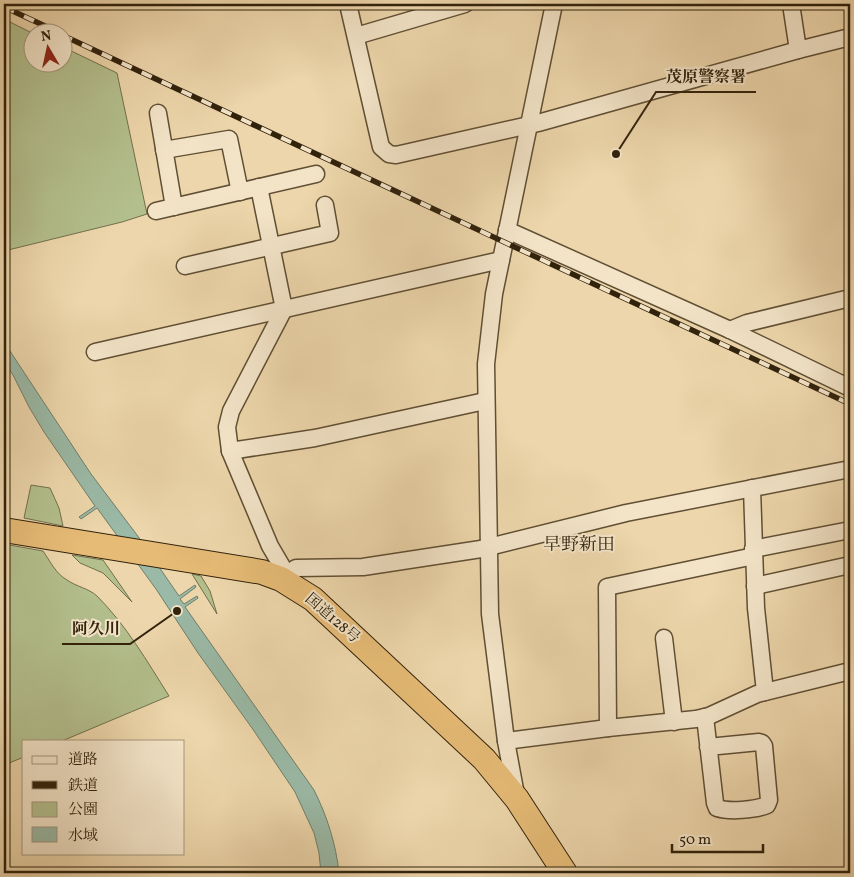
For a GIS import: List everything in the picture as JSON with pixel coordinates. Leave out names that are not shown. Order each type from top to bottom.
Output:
[{"type":"highway","name":"国道128号","points":[[4,530],[284,577],[313,599],[484,759],[517,799],[566,873]]},
{"type":"street","points":[[348,4],[380,141],[384,151],[396,155],[530,125],[850,37]]},
{"type":"street","points":[[356,36],[465,4]]},
{"type":"street","points":[[517,799],[506,741],[490,614],[485,401],[486,364],[489,328],[501,260],[554,4]]},
{"type":"street","points":[[791,4],[798,50]]},
{"type":"street","points":[[158,113],[174,207]]},
{"type":"street","points":[[164,150],[229,139],[240,192]]},
{"type":"street","points":[[156,211],[316,174]]},
{"type":"street","points":[[259,187],[284,309],[231,410],[227,427],[230,451],[284,577],[296,568],[363,567],[488,548],[626,514],[850,469]]},
{"type":"street","points":[[185,266],[272,248],[330,233],[326,205]]},
{"type":"street","points":[[507,230],[730,330],[850,388]]},
{"type":"street","points":[[96,352],[501,260]]},
{"type":"street","points":[[730,330],[747,323],[850,298]]},
{"type":"street","points":[[230,451],[315,438],[485,401]]},
{"type":"street","points":[[752,488],[758,639],[766,692]]},
{"type":"street","points":[[608,728],[607,587],[850,530]]},
{"type":"street","points":[[755,586],[850,565]]},
{"type":"street","points":[[664,638],[674,722]]},
{"type":"street","points":[[506,741],[705,717],[766,692],[850,671]]},
{"type":"street","points":[[705,717],[708,747],[715,803],[717,808],[724,810],[761,808],[767,805],[769,800],[762,743],[708,747]]},
{"type":"green space","points":[[4,19],[22,28],[22,72],[72,72],[72,51],[117,73],[147,214],[4,251]]},
{"type":"green space","points":[[31,485],[50,488],[59,508],[63,526],[24,518]]},
{"type":"green space","points":[[4,544],[43,551],[63,577],[97,596],[127,631],[169,696],[64,740],[22,740],[22,758],[4,765]]},
{"type":"green space","points":[[72,555],[103,560],[132,602],[103,573],[80,563]]},
{"type":"green space","points":[[192,574],[201,576],[210,591],[217,614]]},
{"type":"water","points":[[4,342],[91,474],[137,535],[179,596],[195,585],[196,587],[180,599],[184,604],[197,596],[198,598],[185,607],[314,790],[330,830],[336,851],[339,873],[321,873],[314,833],[295,792],[198,653],[156,589],[97,508],[81,519],[79,517],[95,506],[44,432],[4,362]]},
{"type":"railway","points":[[4,7],[36,22]]},
{"type":"railway","points":[[72,40],[850,404]]},
{"type":"place","name":"茂原警察署","points":[[616,154]]},
{"type":"place","name":"阿久川","points":[[177,611]]},
{"type":"district","name":"早野新田","points":[[579,545]]}]
